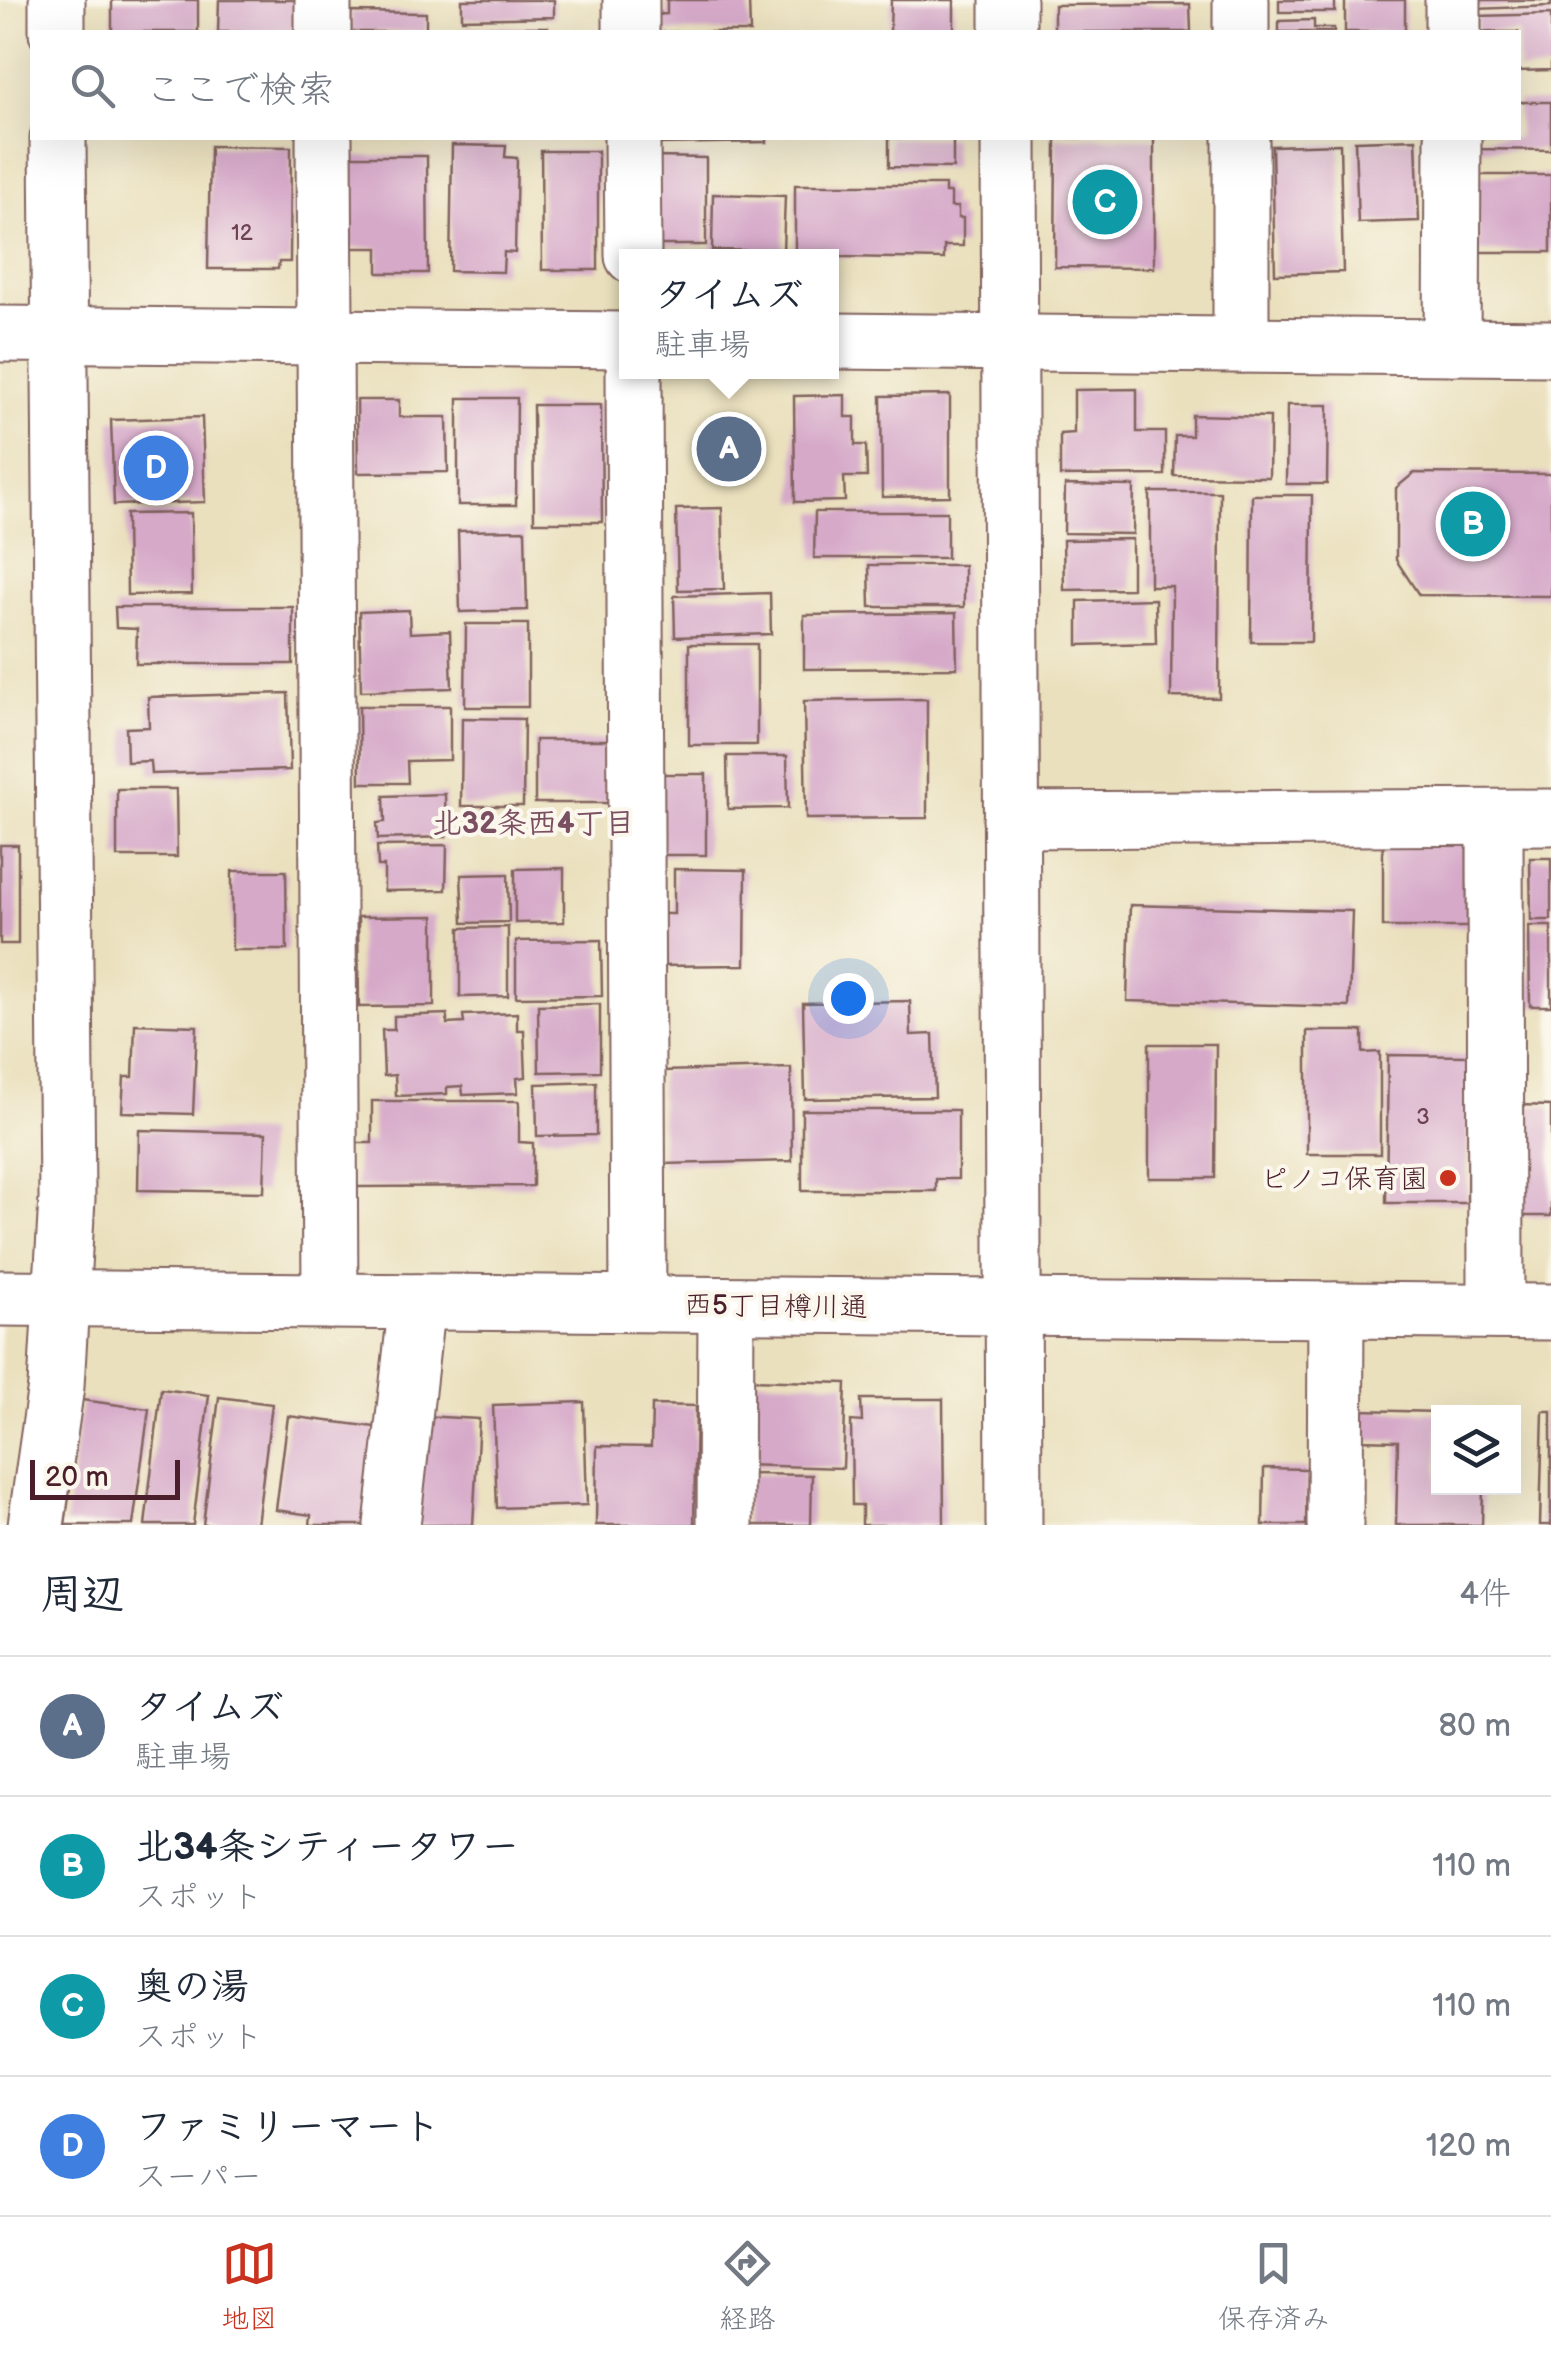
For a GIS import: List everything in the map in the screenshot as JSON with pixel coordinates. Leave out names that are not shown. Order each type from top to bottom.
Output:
[{"type":"street","points":[[57,0],[58,30]]},
{"type":"street","points":[[323,0],[323,30]]},
{"type":"street","points":[[630,0],[631,30]]},
{"type":"street","points":[[1008,0],[1008,30]]},
{"type":"street","points":[[1241,0],[1241,30]]},
{"type":"street","points":[[1452,0],[1452,30]]},
{"type":"street","points":[[36,1525],[56,1386],[67,1199],[58,140]]},
{"type":"street","points":[[324,140],[330,1301]]},
{"type":"street","points":[[632,140],[633,249]]},
{"type":"street","points":[[1009,140],[1014,1525]]},
{"type":"street","points":[[1241,140],[1242,345]]},
{"type":"street","points":[[1452,140],[1452,347]]},
{"type":"street","points":[[0,334],[619,340]]},
{"type":"street","points":[[839,341],[1551,348]]},
{"type":"street","points":[[634,379],[638,1304]]},
{"type":"street","points":[[1012,820],[1551,817]]},
{"type":"street","points":[[1495,818],[1496,1311]]},
{"type":"street","name":"西5丁目樽川通","points":[[0,1298],[1551,1312]]},
{"type":"street","points":[[392,1525],[417,1302]]},
{"type":"street","points":[[725,1525],[726,1304]]},
{"type":"street","points":[[1335,1525],[1336,1310]]},
{"type":"building","points":[[112,0],[198,0],[198,30],[112,30]]},
{"type":"building","points":[[219,0],[296,0],[295,30],[218,30]]},
{"type":"building","points":[[462,0],[554,0],[554,17],[462,19]]},
{"type":"building","points":[[667,0],[749,0],[750,30],[650,30],[650,15],[667,14]]},
{"type":"building","points":[[891,0],[954,0],[954,30],[890,30]]},
{"type":"building","points":[[1279,0],[1335,0],[1335,12],[1279,12]]},
{"type":"building","points":[[1345,0],[1405,0],[1405,30],[1345,30]]},
{"type":"building","points":[[1475,0],[1551,0],[1551,6],[1476,9]]},
{"type":"building","points":[[1190,4],[1191,30],[1054,30],[1054,5]]},
{"type":"building","points":[[351,12],[426,13],[426,30],[351,30]]},
{"type":"building","points":[[1551,14],[1551,70],[1521,71],[1521,30],[1477,30],[1477,16]]},
{"type":"building","points":[[1314,20],[1314,28],[1334,30],[1279,30],[1279,21]]},
{"type":"building","points":[[466,27],[548,27],[548,30]]},
{"type":"building","points":[[1521,102],[1551,102],[1551,150],[1477,149],[1477,140],[1521,140]]},
{"type":"building","points":[[656,140],[767,140],[767,142],[656,144]]},
{"type":"building","points":[[889,140],[953,140],[953,168],[889,167]]},
{"type":"building","points":[[1056,140],[1154,140],[1154,268],[1055,267]]},
{"type":"building","points":[[1416,140],[1419,221],[1358,223],[1355,141]]},
{"type":"building","points":[[1340,144],[1343,272],[1275,274],[1272,146]]},
{"type":"building","points":[[452,145],[506,146],[505,157],[517,158],[515,253],[504,252],[503,272],[450,271]]},
{"type":"building","points":[[210,146],[291,147],[290,262],[279,262],[278,269],[208,269]]},
{"type":"building","points":[[541,151],[598,151],[598,270],[542,270]]},
{"type":"building","points":[[341,156],[427,156],[428,273],[378,273],[378,248],[341,248]]},
{"type":"building","points":[[656,157],[706,158],[706,245],[655,245]]},
{"type":"building","points":[[1478,175],[1551,175],[1551,252],[1478,252]]},
{"type":"building","points":[[795,185],[945,185],[945,193],[951,193],[951,207],[958,207],[958,218],[963,218],[963,246],[944,246],[944,259],[839,257],[839,249],[795,249]]},
{"type":"building","points":[[713,194],[785,196],[783,249],[712,249]]},
{"type":"building","points":[[1137,389],[1137,432],[1165,432],[1165,475],[1060,476],[1060,434],[1074,433],[1074,390]]},
{"type":"building","points":[[845,395],[845,417],[855,417],[855,445],[866,445],[867,477],[844,477],[845,501],[795,502],[794,396]]},
{"type":"building","points":[[950,395],[950,496],[882,497],[881,396]]},
{"type":"building","points":[[458,398],[517,398],[516,505],[458,505]]},
{"type":"building","points":[[357,400],[399,400],[399,417],[447,417],[448,472],[358,473]]},
{"type":"building","points":[[533,405],[601,405],[602,522],[534,522]]},
{"type":"building","points":[[1287,405],[1328,405],[1327,484],[1286,484]]},
{"type":"building","points":[[1192,415],[1270,417],[1269,477],[1174,476],[1175,436],[1192,436]]},
{"type":"building","points":[[202,417],[205,502],[114,505],[111,420]]},
{"type":"building","points":[[1414,473],[1551,474],[1551,596],[1419,595],[1396,560],[1396,488]]},
{"type":"building","points":[[1065,485],[1134,486],[1133,534],[1064,533]]},
{"type":"building","points":[[1150,492],[1220,492],[1219,698],[1171,697],[1172,586],[1150,586]]},
{"type":"building","points":[[1252,495],[1312,495],[1311,642],[1251,642]]},
{"type":"building","points":[[722,508],[724,589],[678,590],[676,509]]},
{"type":"building","points":[[815,512],[947,512],[947,558],[814,558]]},
{"type":"building","points":[[191,513],[192,594],[127,595],[126,514]]},
{"type":"building","points":[[525,530],[527,610],[460,612],[458,531]]},
{"type":"building","points":[[1132,539],[1132,589],[1064,590],[1063,540]]},
{"type":"building","points":[[869,565],[964,565],[964,607],[870,607]]},
{"type":"building","points":[[770,593],[771,634],[675,637],[674,596]]},
{"type":"building","points":[[1155,599],[1156,643],[1078,645],[1078,601]]},
{"type":"building","points":[[115,607],[293,607],[293,664],[136,664],[137,629],[116,628]]},
{"type":"building","points":[[409,610],[410,633],[450,631],[452,688],[361,691],[359,612]]},
{"type":"building","points":[[956,613],[957,668],[804,669],[804,615]]},
{"type":"building","points":[[466,624],[528,624],[528,707],[465,707]]},
{"type":"building","points":[[689,644],[757,644],[757,745],[689,745]]},
{"type":"building","points":[[288,693],[290,770],[151,774],[150,761],[127,762],[126,728],[149,727],[148,697]]},
{"type":"building","points":[[927,699],[927,818],[806,819],[804,701]]},
{"type":"building","points":[[359,706],[450,706],[450,760],[407,761],[408,783],[360,783]]},
{"type":"building","points":[[462,718],[524,719],[523,806],[461,806]]},
{"type":"building","points":[[535,740],[609,740],[608,803],[535,803]]},
{"type":"building","points":[[727,756],[787,756],[788,808],[728,809]]},
{"type":"building","points":[[659,774],[706,774],[706,855],[659,855]]},
{"type":"building","points":[[117,789],[176,789],[177,857],[117,857]]},
{"type":"building","points":[[445,794],[446,837],[378,839],[377,823],[385,822],[384,796]]},
{"type":"building","points":[[1383,835],[1467,835],[1467,927],[1383,927]]},
{"type":"building","points":[[0,845],[18,845],[18,944],[0,944]]},
{"type":"building","points":[[447,845],[446,890],[384,891],[384,866],[378,866],[377,846]]},
{"type":"building","points":[[1530,858],[1551,858],[1551,920],[1531,920]]},
{"type":"building","points":[[564,868],[564,922],[515,923],[515,869]]},
{"type":"building","points":[[674,869],[746,870],[745,965],[655,966],[655,914],[674,914]]},
{"type":"building","points":[[232,871],[286,871],[287,950],[232,950]]},
{"type":"building","points":[[508,874],[509,922],[463,923],[461,875]]},
{"type":"building","points":[[1130,905],[1352,911],[1349,1007],[1127,1001]]},
{"type":"building","points":[[434,916],[434,1006],[359,1007],[358,917]]},
{"type":"building","points":[[1529,926],[1551,926],[1551,1006],[1530,1006]]},
{"type":"building","points":[[508,927],[508,996],[460,997],[460,928]]},
{"type":"building","points":[[601,940],[602,996],[516,997],[516,941]]},
{"type":"building","points":[[910,1001],[911,1035],[933,1034],[935,1097],[805,1099],[803,1003]]},
{"type":"building","points":[[600,1004],[600,1071],[539,1072],[538,1005]]},
{"type":"building","points":[[517,1013],[517,1030],[524,1030],[526,1077],[517,1078],[518,1093],[463,1095],[462,1086],[447,1087],[447,1094],[396,1096],[395,1075],[384,1076],[382,1030],[394,1030],[394,1016],[447,1014],[447,1024],[464,1023],[463,1015]]},
{"type":"building","points":[[135,1024],[197,1026],[193,1114],[122,1112],[124,1077],[133,1077]]},
{"type":"building","points":[[1307,1031],[1363,1031],[1363,1053],[1380,1052],[1380,1154],[1307,1154]]},
{"type":"building","points":[[1149,1044],[1216,1044],[1215,1178],[1149,1178]]},
{"type":"building","points":[[1388,1055],[1469,1056],[1467,1203],[1386,1203]]},
{"type":"building","points":[[791,1068],[792,1161],[662,1164],[660,1071]]},
{"type":"building","points":[[596,1082],[596,1135],[537,1136],[536,1084]]},
{"type":"building","points":[[372,1101],[519,1101],[519,1142],[533,1143],[533,1186],[356,1187],[356,1143],[372,1143]]},
{"type":"building","points":[[1520,1105],[1551,1106],[1551,1216],[1520,1216]]},
{"type":"building","points":[[802,1110],[958,1110],[958,1179],[936,1179],[936,1191],[802,1191]]},
{"type":"building","points":[[139,1130],[266,1133],[264,1192],[138,1190]]},
{"type":"building","points":[[749,1380],[846,1383],[843,1468],[746,1465]]},
{"type":"building","points":[[161,1389],[209,1395],[193,1525],[145,1525]]},
{"type":"building","points":[[219,1397],[272,1404],[257,1525],[203,1525]]},
{"type":"building","points":[[861,1399],[943,1399],[944,1525],[862,1525],[862,1505],[852,1505],[851,1421],[862,1422]]},
{"type":"building","points":[[82,1400],[149,1409],[133,1525],[65,1525]]},
{"type":"building","points":[[584,1402],[587,1505],[497,1508],[493,1405]]},
{"type":"building","points":[[652,1405],[696,1406],[694,1525],[596,1525],[597,1446],[651,1447]]},
{"type":"building","points":[[1359,1410],[1431,1412],[1431,1495],[1483,1495],[1482,1525],[1396,1525],[1398,1441],[1359,1440]]},
{"type":"building","points":[[1543,1411],[1551,1411],[1551,1525],[1540,1525]]},
{"type":"building","points":[[288,1416],[383,1428],[370,1525],[310,1525],[311,1515],[276,1510]]},
{"type":"building","points":[[422,1416],[479,1419],[473,1525],[415,1525]]},
{"type":"building","points":[[1264,1468],[1307,1469],[1306,1525],[1263,1525]]},
{"type":"building","points":[[747,1474],[812,1475],[811,1525],[745,1525]]},
{"type":"place","name":"奥の湯","points":[[1105,202]]},
{"type":"place","name":"タイムズ","points":[[729,449]]},
{"type":"place","name":"ファミリーマート","points":[[156,468]]},
{"type":"place","name":"北34条シティータワー","points":[[1473,524]]},
{"type":"place","name":"ピノコ保育園","points":[[1448,1178]]},
{"type":"district","name":"北32条西4丁目","points":[[533,823]]}]
